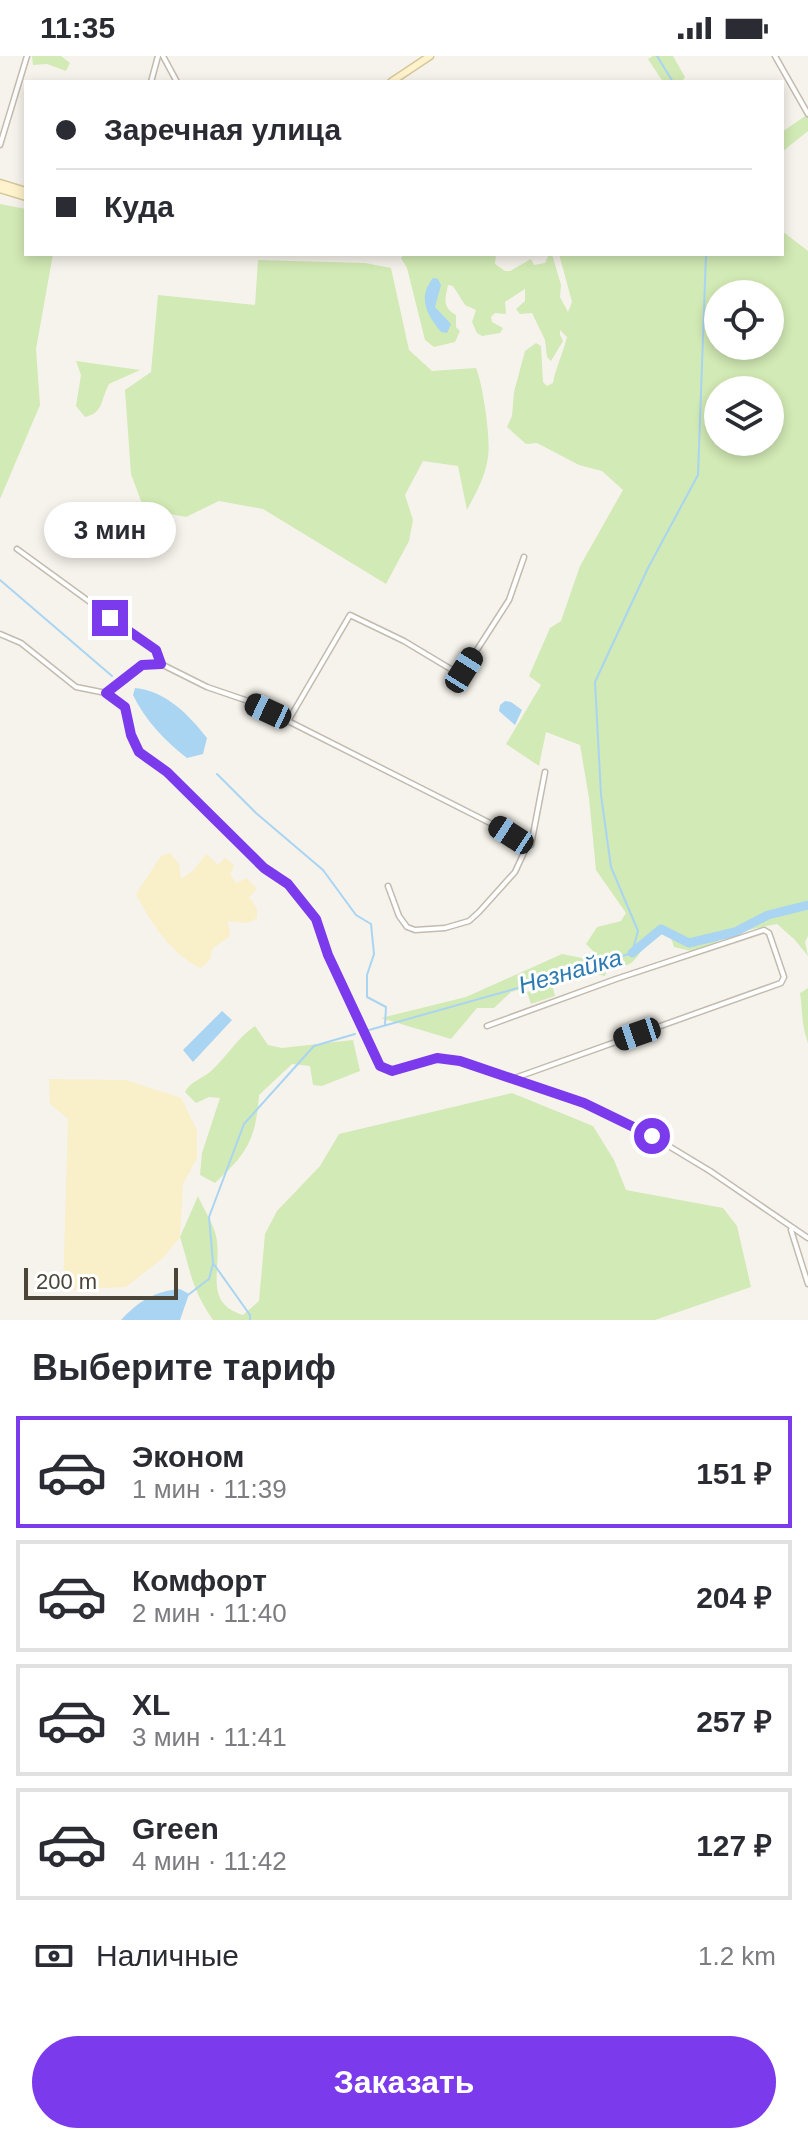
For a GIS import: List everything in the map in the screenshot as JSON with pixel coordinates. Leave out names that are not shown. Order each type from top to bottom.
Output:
[{"type":"main road","points":[[394,80],[430,56]]},
{"type":"main road","points":[[0,186],[24,193]]},
{"type":"street","points":[[0,145],[27,56]]},
{"type":"street","points":[[152,80],[160,56]]},
{"type":"street","points":[[160,56],[176,80]]},
{"type":"street","points":[[775,56],[808,114]]},
{"type":"street","points":[[17,549],[156,650],[161,664]]},
{"type":"street","points":[[288,721],[350,615],[404,641],[459,674],[509,600],[524,557]]},
{"type":"street","points":[[0,634],[21,643],[76,687],[106,693],[125,707],[131,735],[139,752],[167,772],[264,868],[288,884],[316,919],[328,955],[375,1058],[383,1069],[392,1071],[443,1058],[584,1103],[661,1141],[808,1238]]},
{"type":"street","points":[[106,693],[142,665],[161,664],[181,676],[288,721],[494,825],[527,846]]},
{"type":"street","points":[[388,886],[399,916],[407,927],[415,930],[445,928],[469,921],[515,872],[527,846],[531,845],[545,772]]},
{"type":"street","points":[[487,1026],[764,930],[769,933],[784,977],[781,983],[512,1079]]},
{"type":"street","points":[[790,1228],[808,1284]]},
{"type":"green space","points":[[32,56],[61,56],[70,63],[66,71],[47,64],[33,65]]},
{"type":"green space","points":[[673,56],[685,77],[683,80],[662,80],[648,59]]},
{"type":"green space","points":[[808,114],[808,131],[784,150],[784,131]]},
{"type":"green space","points":[[0,204],[24,209],[24,256],[53,256],[36,349],[40,405],[0,499]]},
{"type":"green space","points":[[784,233],[808,251],[808,936],[805,942],[808,956],[777,924],[724,935],[712,947],[695,952],[674,947],[668,929],[648,943],[631,963],[608,965],[605,976],[579,971],[511,992],[494,1008],[477,1008],[451,1039],[381,1018],[466,997],[562,954],[587,959],[596,954],[586,944],[597,927],[621,921],[626,913],[596,870],[580,745],[546,732],[539,766],[506,744],[541,685],[529,676],[550,628],[561,621],[580,566],[623,490],[602,471],[579,465],[537,443],[526,444],[507,427],[525,351],[536,343],[541,346],[543,382],[547,386],[553,383],[567,337],[560,330],[563,341],[551,361],[532,313],[520,314],[516,309],[525,301],[525,289],[505,302],[506,314],[495,313],[491,317],[492,322],[503,328],[500,333],[482,336],[472,322],[476,310],[465,305],[453,286],[448,285],[446,302],[448,309],[456,315],[456,327],[460,331],[455,342],[434,347],[425,340],[407,268],[401,258],[496,256],[495,264],[510,271],[531,259],[534,265],[545,263],[548,256],[553,256],[561,285],[560,297],[568,312],[572,302],[560,256],[784,256]]},
{"type":"green space","points":[[258,260],[365,263],[391,268],[409,350],[432,371],[476,368],[484,399],[489,449],[480,484],[467,510],[458,466],[423,461],[405,495],[413,520],[409,541],[386,584],[263,509],[219,501],[186,517],[144,509],[131,474],[125,390],[151,372],[158,295],[255,305]]},
{"type":"green space","points":[[76,361],[140,370],[109,384],[99,408],[85,417],[76,406],[81,375]]},
{"type":"green space","points":[[552,984],[555,996],[531,1004],[527,992]]},
{"type":"green space","points":[[808,988],[808,1043],[800,993]]},
{"type":"green space","points":[[255,1026],[268,1045],[282,1048],[353,1040],[360,1071],[322,1086],[313,1085],[310,1066],[292,1064],[259,1095],[248,1145],[215,1183],[200,1175],[202,1153],[220,1098],[209,1097],[196,1103],[185,1092],[210,1072]]},
{"type":"green space","points":[[512,1093],[593,1126],[614,1160],[626,1190],[723,1208],[737,1226],[751,1287],[655,1320],[213,1320],[196,1289],[180,1237],[198,1196],[215,1232],[218,1292],[230,1309],[243,1315],[259,1301],[265,1234],[277,1211],[320,1166],[339,1134]]},
{"type":"sand","points":[[170,853],[179,864],[181,879],[193,871],[206,854],[218,865],[225,858],[234,865],[230,875],[237,883],[247,878],[257,889],[249,897],[257,908],[257,918],[248,923],[228,921],[230,936],[212,949],[210,960],[200,968],[179,954],[162,936],[136,894],[161,856]]},
{"type":"sand","points":[[49,1079],[126,1080],[181,1098],[197,1130],[197,1158],[183,1184],[180,1237],[163,1258],[126,1287],[63,1290],[68,1119],[50,1104]]},
{"type":"water","points":[[433,278],[438,279],[441,285],[435,307],[451,324],[447,333],[441,332],[426,306],[426,292]]},
{"type":"water","points":[[135,688],[167,699],[193,721],[207,738],[203,754],[187,758],[163,737],[138,704],[133,695]]},
{"type":"water","points":[[505,701],[522,710],[515,725],[499,711]]},
{"type":"water","points":[[222,1011],[232,1020],[193,1062],[183,1050]]},
{"type":"water","points":[[180,1289],[189,1294],[180,1320],[121,1320],[147,1298]]},
{"type":"waterway","points":[[657,56],[672,80]]},
{"type":"waterway","points":[[369,1030],[632,953],[638,931],[611,867],[601,795],[595,682],[648,568],[698,475],[706,256]]},
{"type":"waterway","points":[[0,580],[112,676]]},
{"type":"waterway","points":[[217,774],[256,813],[323,870],[356,915],[371,924],[374,954],[367,975],[367,997],[386,1007],[385,1025]]},
{"type":"waterway","name":"Незнайка","points":[[632,953],[661,929],[689,943],[735,932],[768,915],[808,905]]},
{"type":"waterway","name":"Незнайка","points":[[250,1320],[250,1315],[213,1263],[209,1217],[244,1124],[314,1046],[355,1034]]},
{"type":"waterway","points":[[188,1295],[209,1279],[213,1264]]},
{"type":"route","points":[[110,618],[156,650],[161,664],[142,665],[106,693],[125,707],[131,735],[139,752],[167,772],[264,868],[288,884],[316,919],[328,955],[377,1063],[383,1069],[392,1071],[437,1058],[460,1061],[584,1103],[652,1136]]}]
